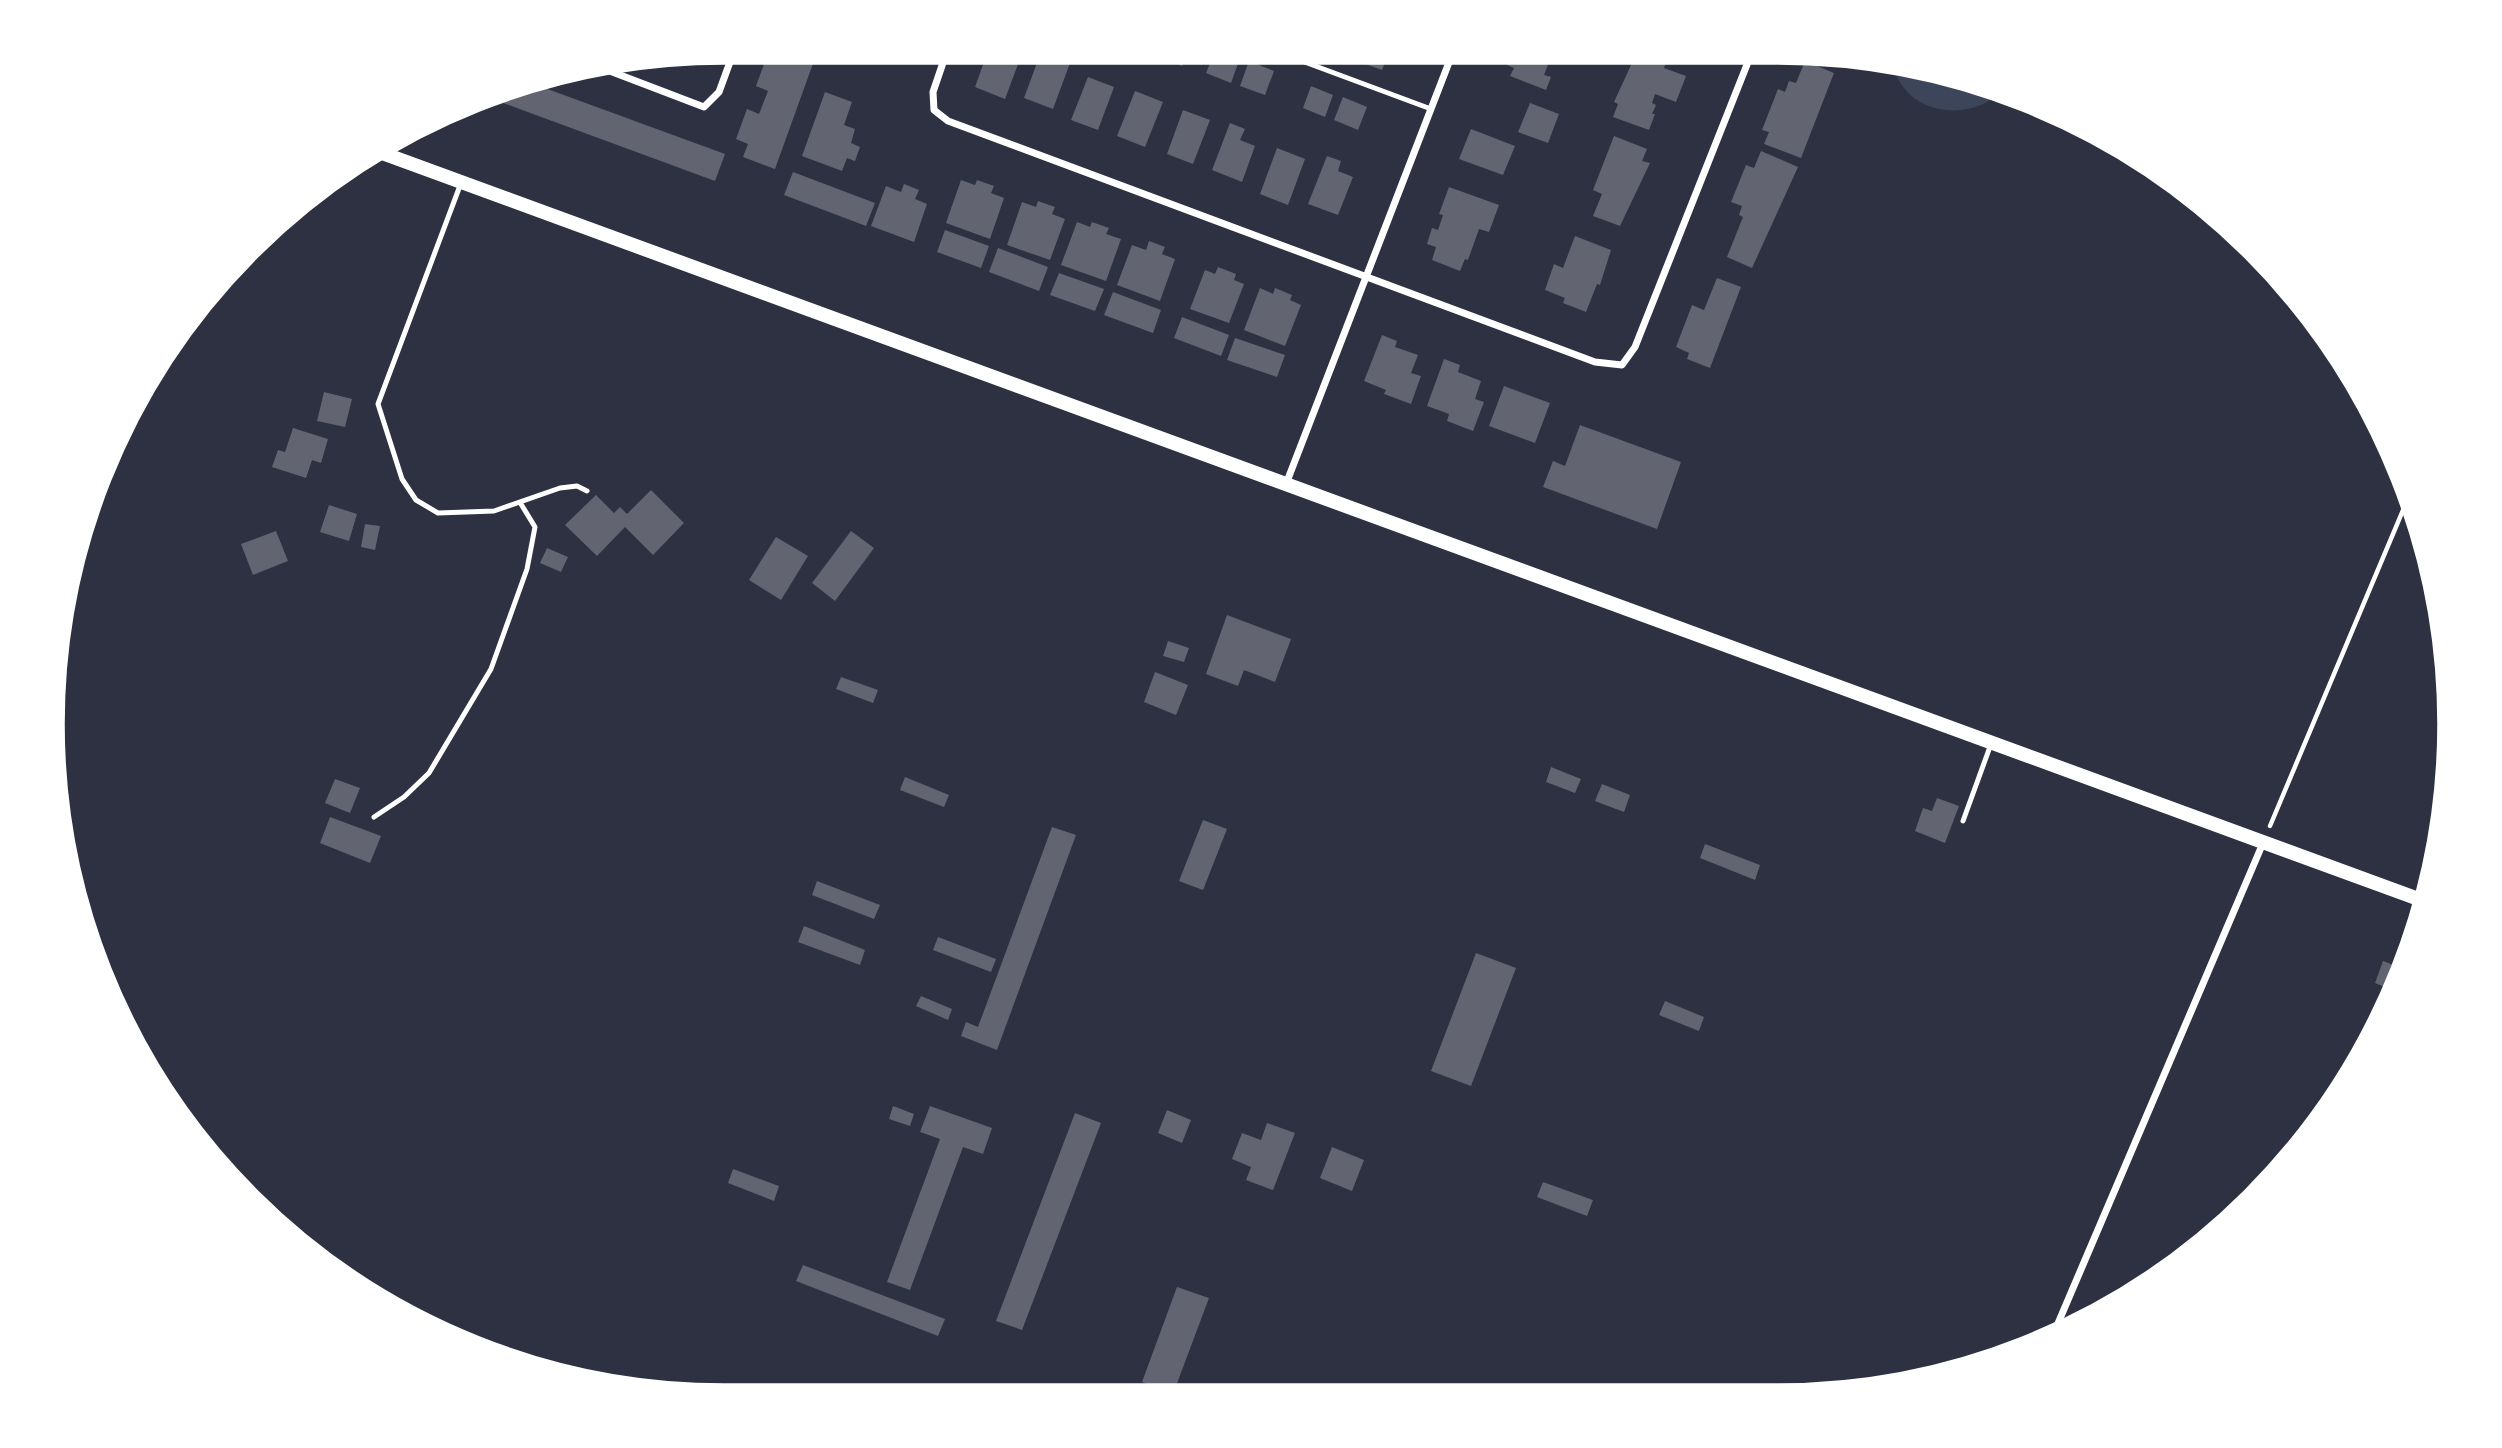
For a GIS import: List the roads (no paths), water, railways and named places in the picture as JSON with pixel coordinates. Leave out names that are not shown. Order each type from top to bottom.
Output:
[{"type":"main road","points":[[388,155],[2415,898]]},
{"type":"street","points":[[614,73],[704,107],[719,92],[730,63]]},
{"type":"street","points":[[943,63],[933,92],[934,110],[948,121],[1364,279],[1595,362],[1622,365],[1635,346],[1748,63]]},
{"type":"street","points":[[1286,484],[1449,63]]},
{"type":"street","points":[[2058,1322],[2263,843]]},
{"type":"lane","points":[[1307,63],[1431,109]]},
{"type":"lane","points":[[461,183],[378,404],[402,479],[416,500],[438,513],[494,511],[521,504],[560,488],[577,486],[587,491]]},
{"type":"lane","points":[[374,817],[404,797],[429,773],[491,669],[527,569],[535,527],[521,504]]},
{"type":"lane","points":[[1963,821],[1991,744]]}]
